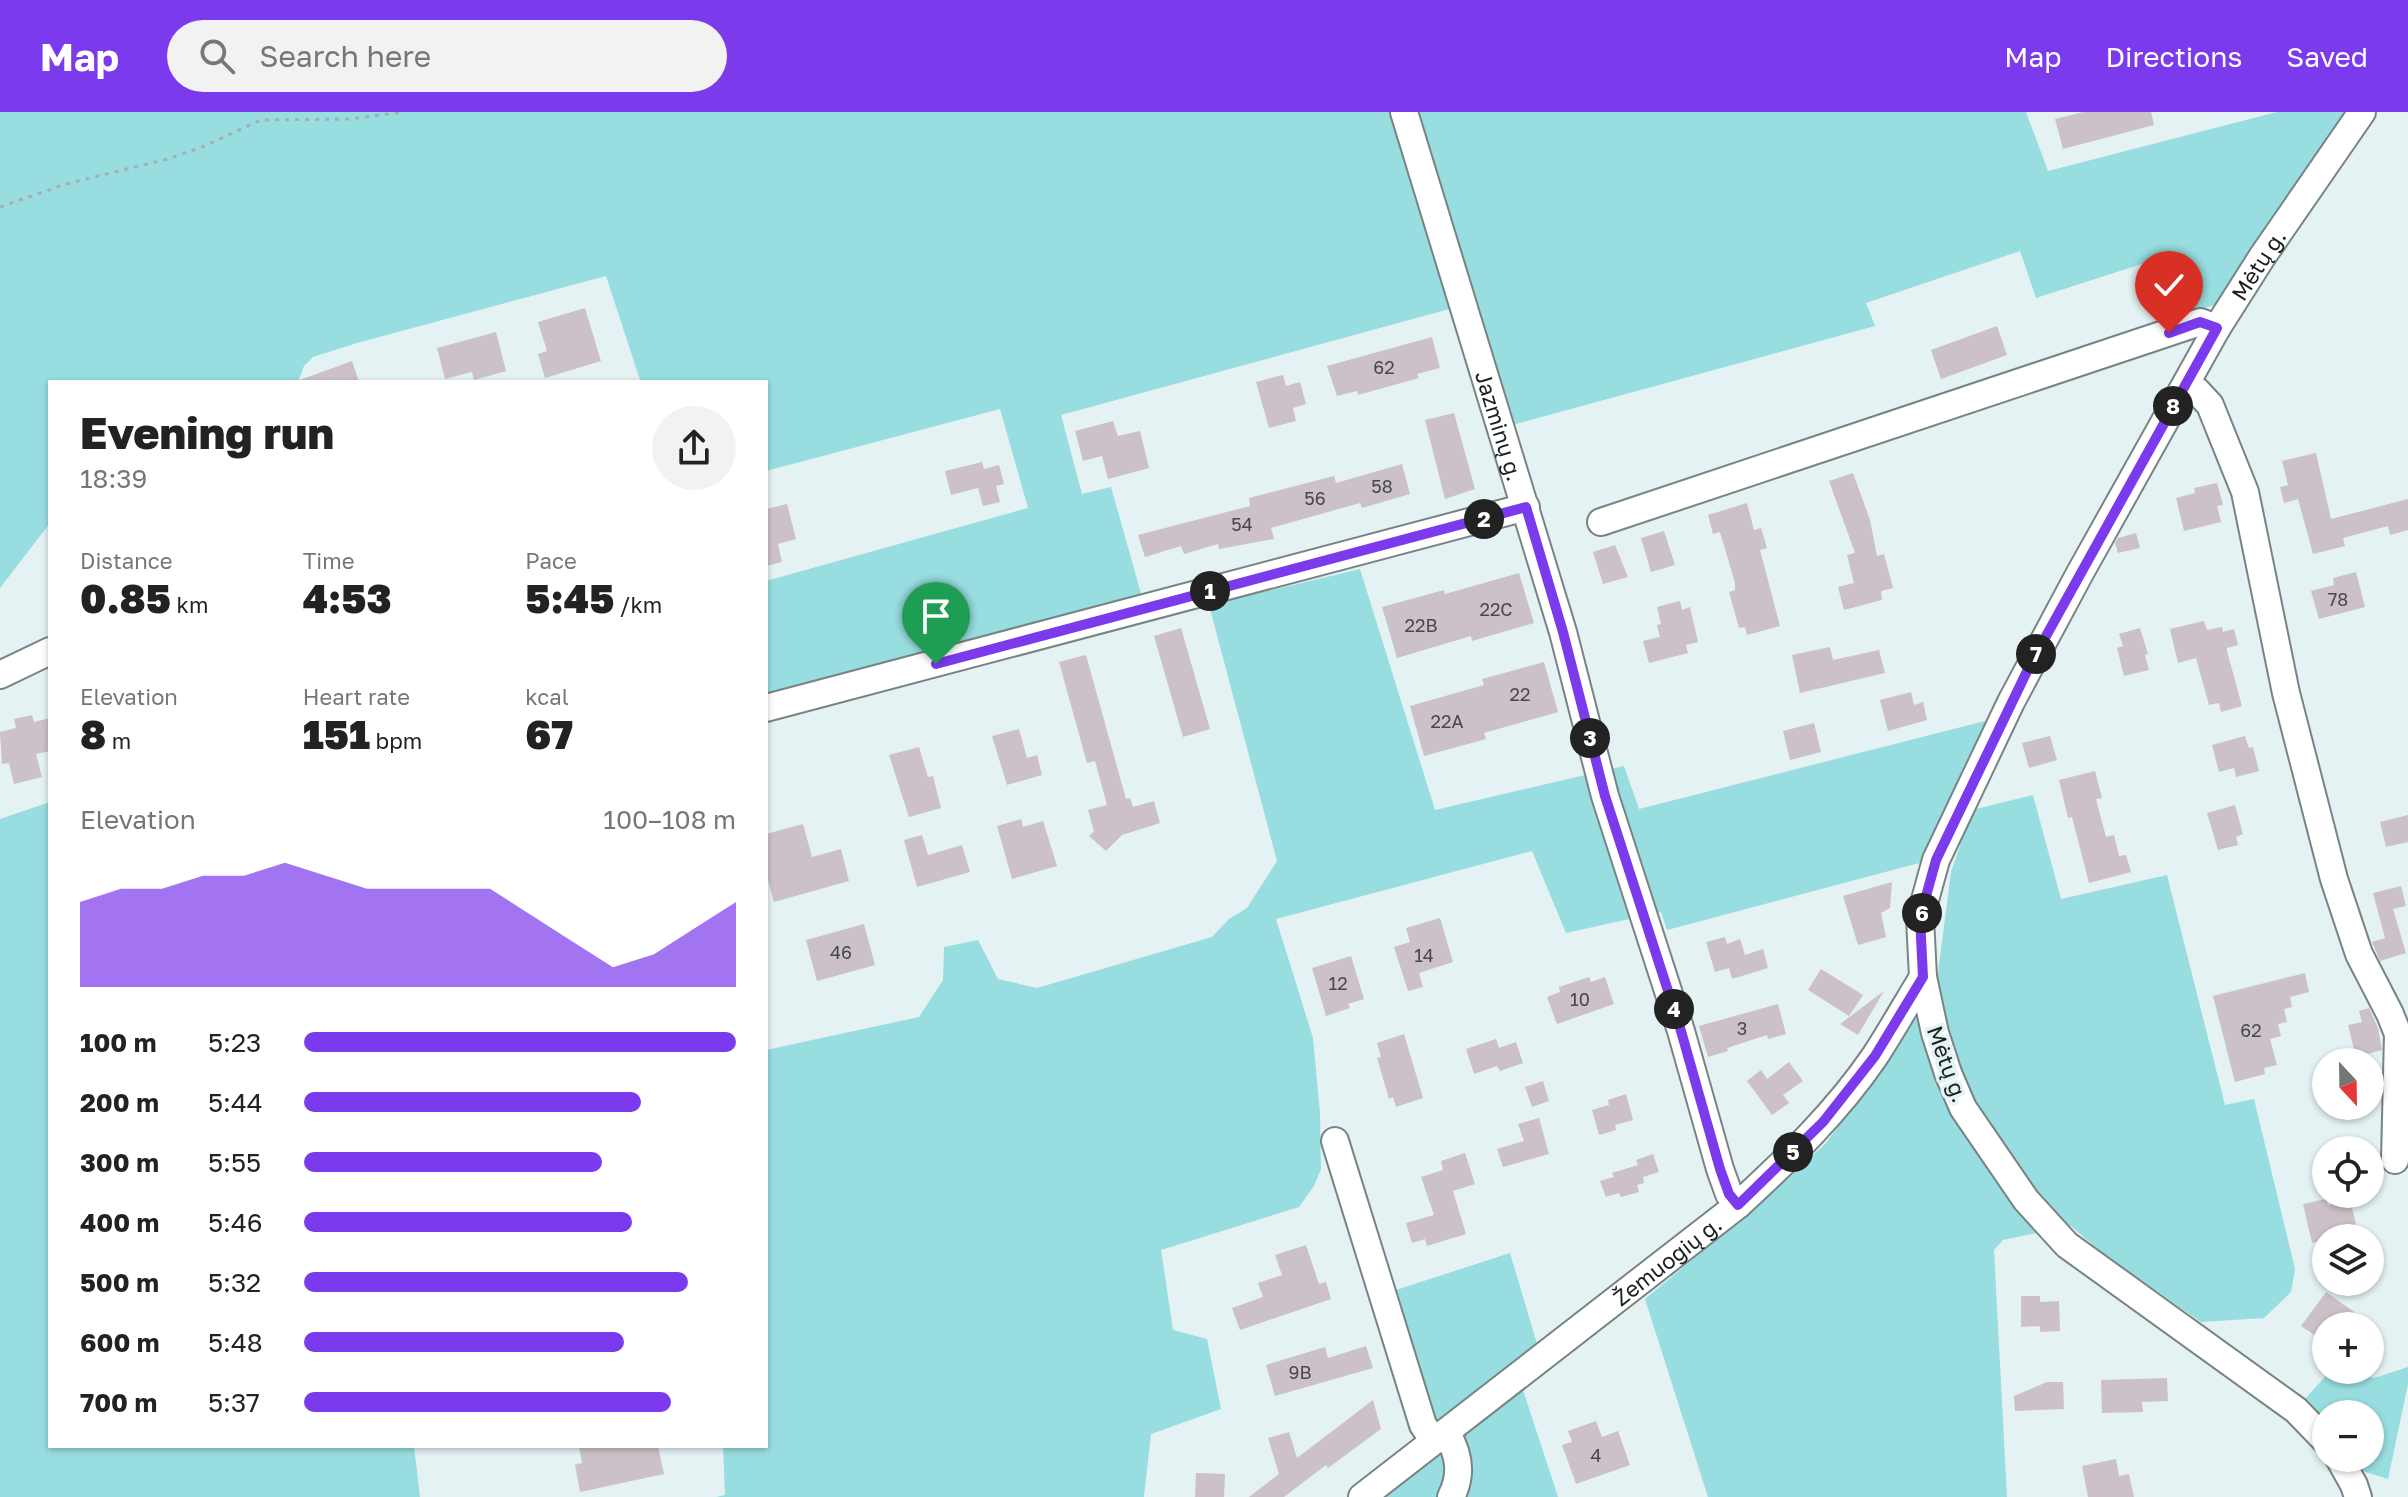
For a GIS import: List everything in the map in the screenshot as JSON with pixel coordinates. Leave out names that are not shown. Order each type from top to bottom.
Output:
[{"type":"street","name":"Jazminų g.","points":[[1404,112],[1563,632],[1605,796],[1681,1031],[1720,1169],[1729,1194],[1738,1205]]},
{"type":"street","name":"Mėtų g.","points":[[2312,1427],[2296,1410],[2067,1245],[2026,1200],[1963,1108],[1935,1033],[1923,977],[1920,918],[1936,860],[2031,663],[2217,328],[2353,116]]},
{"type":"street","points":[[1601,522],[2200,322],[2217,328]]},
{"type":"street","points":[[2186,384],[2210,405],[2245,492],[2283,681],[2334,879],[2359,954],[2398,1034],[2395,1160]]},
{"type":"street","points":[[768,707],[1526,507]]},
{"type":"street","points":[[0,675],[48,652]]},
{"type":"street","name":"Žemuogių g.","points":[[1362,1497],[1738,1205],[1823,1122],[1875,1056],[1923,977]]},
{"type":"street","points":[[1335,1141],[1423,1425],[1457,1449],[1458,1469],[1451,1497]]},
{"type":"street","points":[[2347,1472],[2358,1497]]},
{"type":"path","points":[[0,207],[66,184],[178,156],[261,120],[350,119],[403,112]]},
{"type":"shaded area","points":[[0,112],[2026,112],[2048,171],[2277,112],[2348,112],[2258,238],[2216,305],[2168,317],[2148,262],[2036,298],[2020,251],[1866,303],[1875,326],[1490,431],[1453,308],[1061,415],[1082,494],[1111,487],[1142,597],[768,699],[768,580],[1028,508],[1000,409],[768,470],[768,380],[640,380],[606,276],[313,357],[304,366],[299,380],[48,380],[48,526],[0,588]]},
{"type":"shaded area","points":[[1360,569],[1435,810],[1624,766],[1639,809],[1989,720],[1923,862],[1667,930],[1661,912],[1566,933],[1532,851],[1276,919],[1313,1038],[1320,1113],[1321,1169],[1314,1186],[1299,1207],[1161,1250],[1173,1330],[1207,1339],[1221,1409],[1151,1434],[1144,1497],[716,1497],[725,1495],[723,1448],[768,1448],[768,1050],[919,1017],[943,980],[944,947],[978,940],[998,979],[1037,988],[1212,937],[1229,919],[1247,908],[1277,861],[1209,605]]},
{"type":"shaded area","points":[[2033,795],[2061,899],[2167,875],[2225,1105],[2254,1099],[2295,1269],[2291,1292],[2264,1318],[2201,1322],[2101,1252],[2071,1226],[2003,1240],[1994,1250],[2007,1497],[1708,1497],[1645,1299],[1758,1205],[1825,1144],[1918,1015],[1938,973],[1951,872],[1972,810]]},
{"type":"shaded area","points":[[48,803],[48,1448],[414,1448],[420,1497],[0,1497],[0,819]]},
{"type":"shaded area","points":[[1510,1253],[1538,1347],[1436,1425],[1393,1291]]},
{"type":"shaded area","points":[[2408,1367],[2408,1384],[2388,1479],[2366,1472],[2384,1472],[2384,1400],[2312,1400],[2312,1407],[2304,1400],[2318,1384],[2384,1384],[2384,1375]]},
{"type":"shaded area","points":[[1522,1387],[1558,1497],[1379,1497]]},
{"type":"building","points":[[2083,112],[2151,112],[2154,125],[2063,149],[2055,119]]},
{"type":"building","points":[[585,308],[601,361],[545,378],[538,354],[547,351],[538,322]]},
{"type":"building","points":[[1997,326],[2007,355],[1941,379],[1931,350]]},
{"type":"building","points":[[496,332],[506,371],[474,380],[472,372],[445,379],[437,348]]},
{"type":"building","points":[[1432,337],[1440,368],[1417,374],[1419,378],[1358,395],[1357,391],[1337,396],[1327,366]]},
{"type":"building","points":[[352,361],[358,380],[300,380]]},
{"type":"building","points":[[1283,375],[1286,386],[1300,382],[1306,404],[1293,408],[1296,421],[1269,428],[1256,382]]},
{"type":"building","points":[[1454,413],[1475,489],[1445,499],[1425,420]]},
{"type":"building","points":[[1113,421],[1118,436],[1140,431],[1149,468],[1108,479],[1102,456],[1083,461],[1075,431]]},
{"type":"building","points":[[2316,453],[2331,519],[2408,499],[2408,530],[2390,535],[2388,526],[2343,538],[2345,546],[2313,554],[2298,499],[2284,503],[2280,487],[2288,485],[2282,461]]},
{"type":"building","points":[[982,462],[984,469],[999,465],[1004,484],[996,486],[1000,502],[983,506],[978,488],[951,495],[945,471]]},
{"type":"building","points":[[1402,464],[1410,494],[1362,508],[1360,503],[1271,528],[1274,539],[1219,549],[1218,544],[1184,554],[1181,546],[1145,557],[1138,535],[1250,506],[1249,498],[1334,476],[1336,483]]},
{"type":"building","points":[[1853,473],[1870,520],[1877,556],[1884,554],[1893,588],[1881,591],[1882,600],[1844,610],[1838,587],[1854,583],[1847,555],[1855,553],[1829,481]]},
{"type":"building","points":[[2217,483],[2223,505],[2217,506],[2221,522],[2184,531],[2176,498],[2195,493],[2194,488]]},
{"type":"building","points":[[1747,503],[1754,530],[1761,528],[1767,548],[1760,550],[1780,626],[1747,635],[1745,627],[1739,628],[1729,592],[1735,590],[1735,583],[1720,532],[1713,534],[1708,515]]},
{"type":"building","points":[[787,504],[796,539],[778,544],[782,562],[768,566],[768,509]]},
{"type":"building","points":[[1664,531],[1675,565],[1651,572],[1641,538]]},
{"type":"building","points":[[2136,533],[2140,548],[2118,553],[2115,543],[2118,538]]},
{"type":"building","points":[[1615,545],[1628,577],[1603,584],[1593,552]]},
{"type":"building","points":[[2356,572],[2365,607],[2319,619],[2311,591],[2334,585],[2333,578]]},
{"type":"building","points":[[1519,573],[1534,623],[1472,641],[1471,636],[1397,658],[1382,607],[1444,590],[1445,594]]},
{"type":"building","points":[[1680,601],[1682,610],[1690,607],[1698,642],[1686,645],[1688,653],[1649,663],[1643,641],[1660,637],[1657,607]]},
{"type":"building","points":[[2204,621],[2207,630],[2222,627],[2223,632],[2234,629],[2238,645],[2227,648],[2227,651],[2242,706],[2221,712],[2219,703],[2209,705],[2196,658],[2178,663],[2170,629]]},
{"type":"building","points":[[1181,628],[1210,729],[1183,737],[1154,636]]},
{"type":"building","points":[[2140,628],[2149,670],[2124,676],[2117,648],[2123,646],[2119,634]]},
{"type":"building","points":[[1830,647],[1833,660],[1879,650],[1885,673],[1800,693],[1792,655]]},
{"type":"building","points":[[1086,655],[1126,799],[1130,798],[1133,807],[1154,801],[1160,823],[1122,835],[1106,851],[1089,836],[1094,831],[1088,810],[1107,805],[1095,761],[1087,763],[1059,662]]},
{"type":"building","points":[[1544,662],[1558,712],[1484,733],[1486,739],[1424,756],[1410,706],[1484,685],[1482,679]]},
{"type":"building","points":[[1911,692],[1914,705],[1923,702],[1927,720],[1888,731],[1880,700]]},
{"type":"building","points":[[32,715],[34,722],[48,718],[48,751],[36,754],[42,777],[14,784],[9,763],[2,764],[0,732],[16,728],[14,719]]},
{"type":"building","points":[[1814,723],[1821,752],[1790,760],[1783,731]]},
{"type":"building","points":[[1019,729],[1027,758],[1037,755],[1042,775],[1007,785],[992,736]]},
{"type":"building","points":[[2050,736],[2057,760],[2029,768],[2022,743]]},
{"type":"building","points":[[2245,736],[2249,748],[2253,747],[2259,771],[2236,777],[2234,768],[2219,772],[2212,745]]},
{"type":"building","points":[[919,747],[928,777],[933,776],[941,808],[909,817],[889,755]]},
{"type":"building","points":[[2095,771],[2102,798],[2096,799],[2106,837],[2114,835],[2119,856],[2126,855],[2131,872],[2089,883],[2059,780]]},
{"type":"building","points":[[2235,805],[2243,834],[2236,837],[2238,845],[2218,850],[2207,813]]},
{"type":"building","points":[[2408,815],[2408,842],[2386,847],[2380,822]]},
{"type":"building","points":[[1021,819],[1023,827],[1043,821],[1057,866],[1012,879],[997,826]]},
{"type":"building","points":[[803,824],[812,857],[841,849],[849,881],[774,902],[768,880],[768,833]]},
{"type":"building","points":[[922,835],[928,855],[962,845],[970,872],[917,887],[904,840]]},
{"type":"building","points":[[1892,882],[1890,908],[1881,913],[1886,937],[1858,945],[1843,896]]},
{"type":"building","points":[[2401,886],[2406,906],[2393,909],[2406,953],[2380,961],[2372,942],[2385,938],[2373,893]]},
{"type":"building","points":[[1440,918],[1453,962],[1419,973],[1423,987],[1408,991],[1394,947],[1410,942],[1406,928]]},
{"type":"building","points":[[864,924],[875,965],[817,981],[806,940]]},
{"type":"building","points":[[1725,937],[1727,944],[1740,939],[1745,955],[1763,949],[1768,968],[1732,979],[1729,968],[1715,972],[1706,942]]},
{"type":"building","points":[[1351,956],[1364,999],[1348,1004],[1350,1008],[1326,1016],[1312,968]]},
{"type":"building","points":[[1821,969],[1863,995],[1849,1016],[1808,990]]},
{"type":"building","points":[[2305,973],[2309,992],[2290,997],[2292,1007],[2284,1009],[2287,1022],[2278,1024],[2281,1036],[2270,1039],[2277,1065],[2264,1068],[2265,1074],[2235,1082],[2213,996]]},
{"type":"building","points":[[1589,977],[1591,982],[1605,977],[1614,1004],[1557,1024],[1547,997],[1560,992],[1559,987]]},
{"type":"building","points":[[1884,991],[1858,1035],[1840,1024]]},
{"type":"building","points":[[1778,1004],[1786,1034],[1768,1039],[1767,1035],[1708,1057],[1699,1026]]},
{"type":"building","points":[[2369,1008],[2378,1028],[2382,1048],[2354,1048],[2348,1025],[2362,1022],[2359,1011]]},
{"type":"building","points":[[1404,1034],[1423,1098],[1396,1107],[1393,1097],[1389,1099],[1377,1058],[1381,1057],[1377,1043]]},
{"type":"building","points":[[1496,1039],[1499,1048],[1516,1042],[1523,1063],[1500,1071],[1497,1066],[1474,1074],[1466,1049]]},
{"type":"building","points":[[1789,1062],[1803,1081],[1783,1095],[1789,1103],[1772,1115],[1747,1081],[1761,1070],[1767,1079]]},
{"type":"building","points":[[1543,1081],[1549,1101],[1532,1107],[1525,1087]]},
{"type":"building","points":[[1626,1094],[1633,1120],[1615,1125],[1616,1130],[1599,1135],[1592,1110],[1609,1105],[1608,1100]]},
{"type":"building","points":[[1539,1118],[1549,1154],[1503,1167],[1497,1149],[1524,1141],[1518,1124]]},
{"type":"building","points":[[1465,1153],[1475,1184],[1453,1191],[1466,1234],[1427,1246],[1425,1239],[1412,1243],[1406,1223],[1434,1215],[1421,1177],[1443,1170],[1441,1161]]},
{"type":"building","points":[[1653,1154],[1659,1172],[1643,1177],[1644,1183],[1637,1185],[1639,1192],[1606,1197],[1600,1181],[1614,1177],[1612,1173],[1638,1165],[1636,1160]]},
{"type":"building","points":[[2312,1202],[2312,1208],[2352,1208],[2356,1224],[2312,1224],[2312,1243],[2303,1204]]},
{"type":"building","points":[[1306,1245],[1319,1284],[1326,1282],[1331,1299],[1240,1330],[1232,1308],[1263,1297],[1258,1283],[1282,1275],[1275,1255]]},
{"type":"building","points":[[2021,1296],[2040,1296],[2040,1302],[2059,1301],[2060,1331],[2040,1332],[2040,1326],[2021,1327]]},
{"type":"building","points":[[2323,1296],[2332,1296],[2354,1312],[2312,1312],[2312,1333],[2301,1326]]},
{"type":"building","points":[[1366,1346],[1373,1368],[1275,1396],[1266,1365],[1325,1347],[1328,1358]]},
{"type":"building","points":[[2167,1378],[2168,1401],[2142,1402],[2143,1412],[2102,1413],[2101,1380]]},
{"type":"building","points":[[2047,1382],[2063,1382],[2064,1409],[2015,1411],[2014,1396]]},
{"type":"building","points":[[1373,1400],[1381,1429],[1284,1497],[1249,1497],[1279,1474],[1268,1438],[1289,1432],[1297,1458]]},
{"type":"building","points":[[1596,1421],[1602,1437],[1618,1431],[1630,1465],[1576,1484],[1562,1445],[1572,1442],[1568,1431]]},
{"type":"building","points":[[579,1448],[658,1448],[664,1474],[580,1492],[575,1465],[582,1463]]},
{"type":"building","points":[[2116,1459],[2119,1476],[2129,1474],[2134,1497],[2088,1497],[2082,1466]]},
{"type":"building","points":[[1196,1473],[1225,1474],[1224,1497],[1195,1497]]},
{"type":"route","points":[[936,664],[1526,507],[1563,632],[1605,796],[1681,1031],[1720,1169],[1729,1194],[1738,1205],[1823,1122],[1875,1056],[1923,977],[1920,918],[1936,860],[2031,663],[2217,328],[2200,322],[2169,333]]}]
